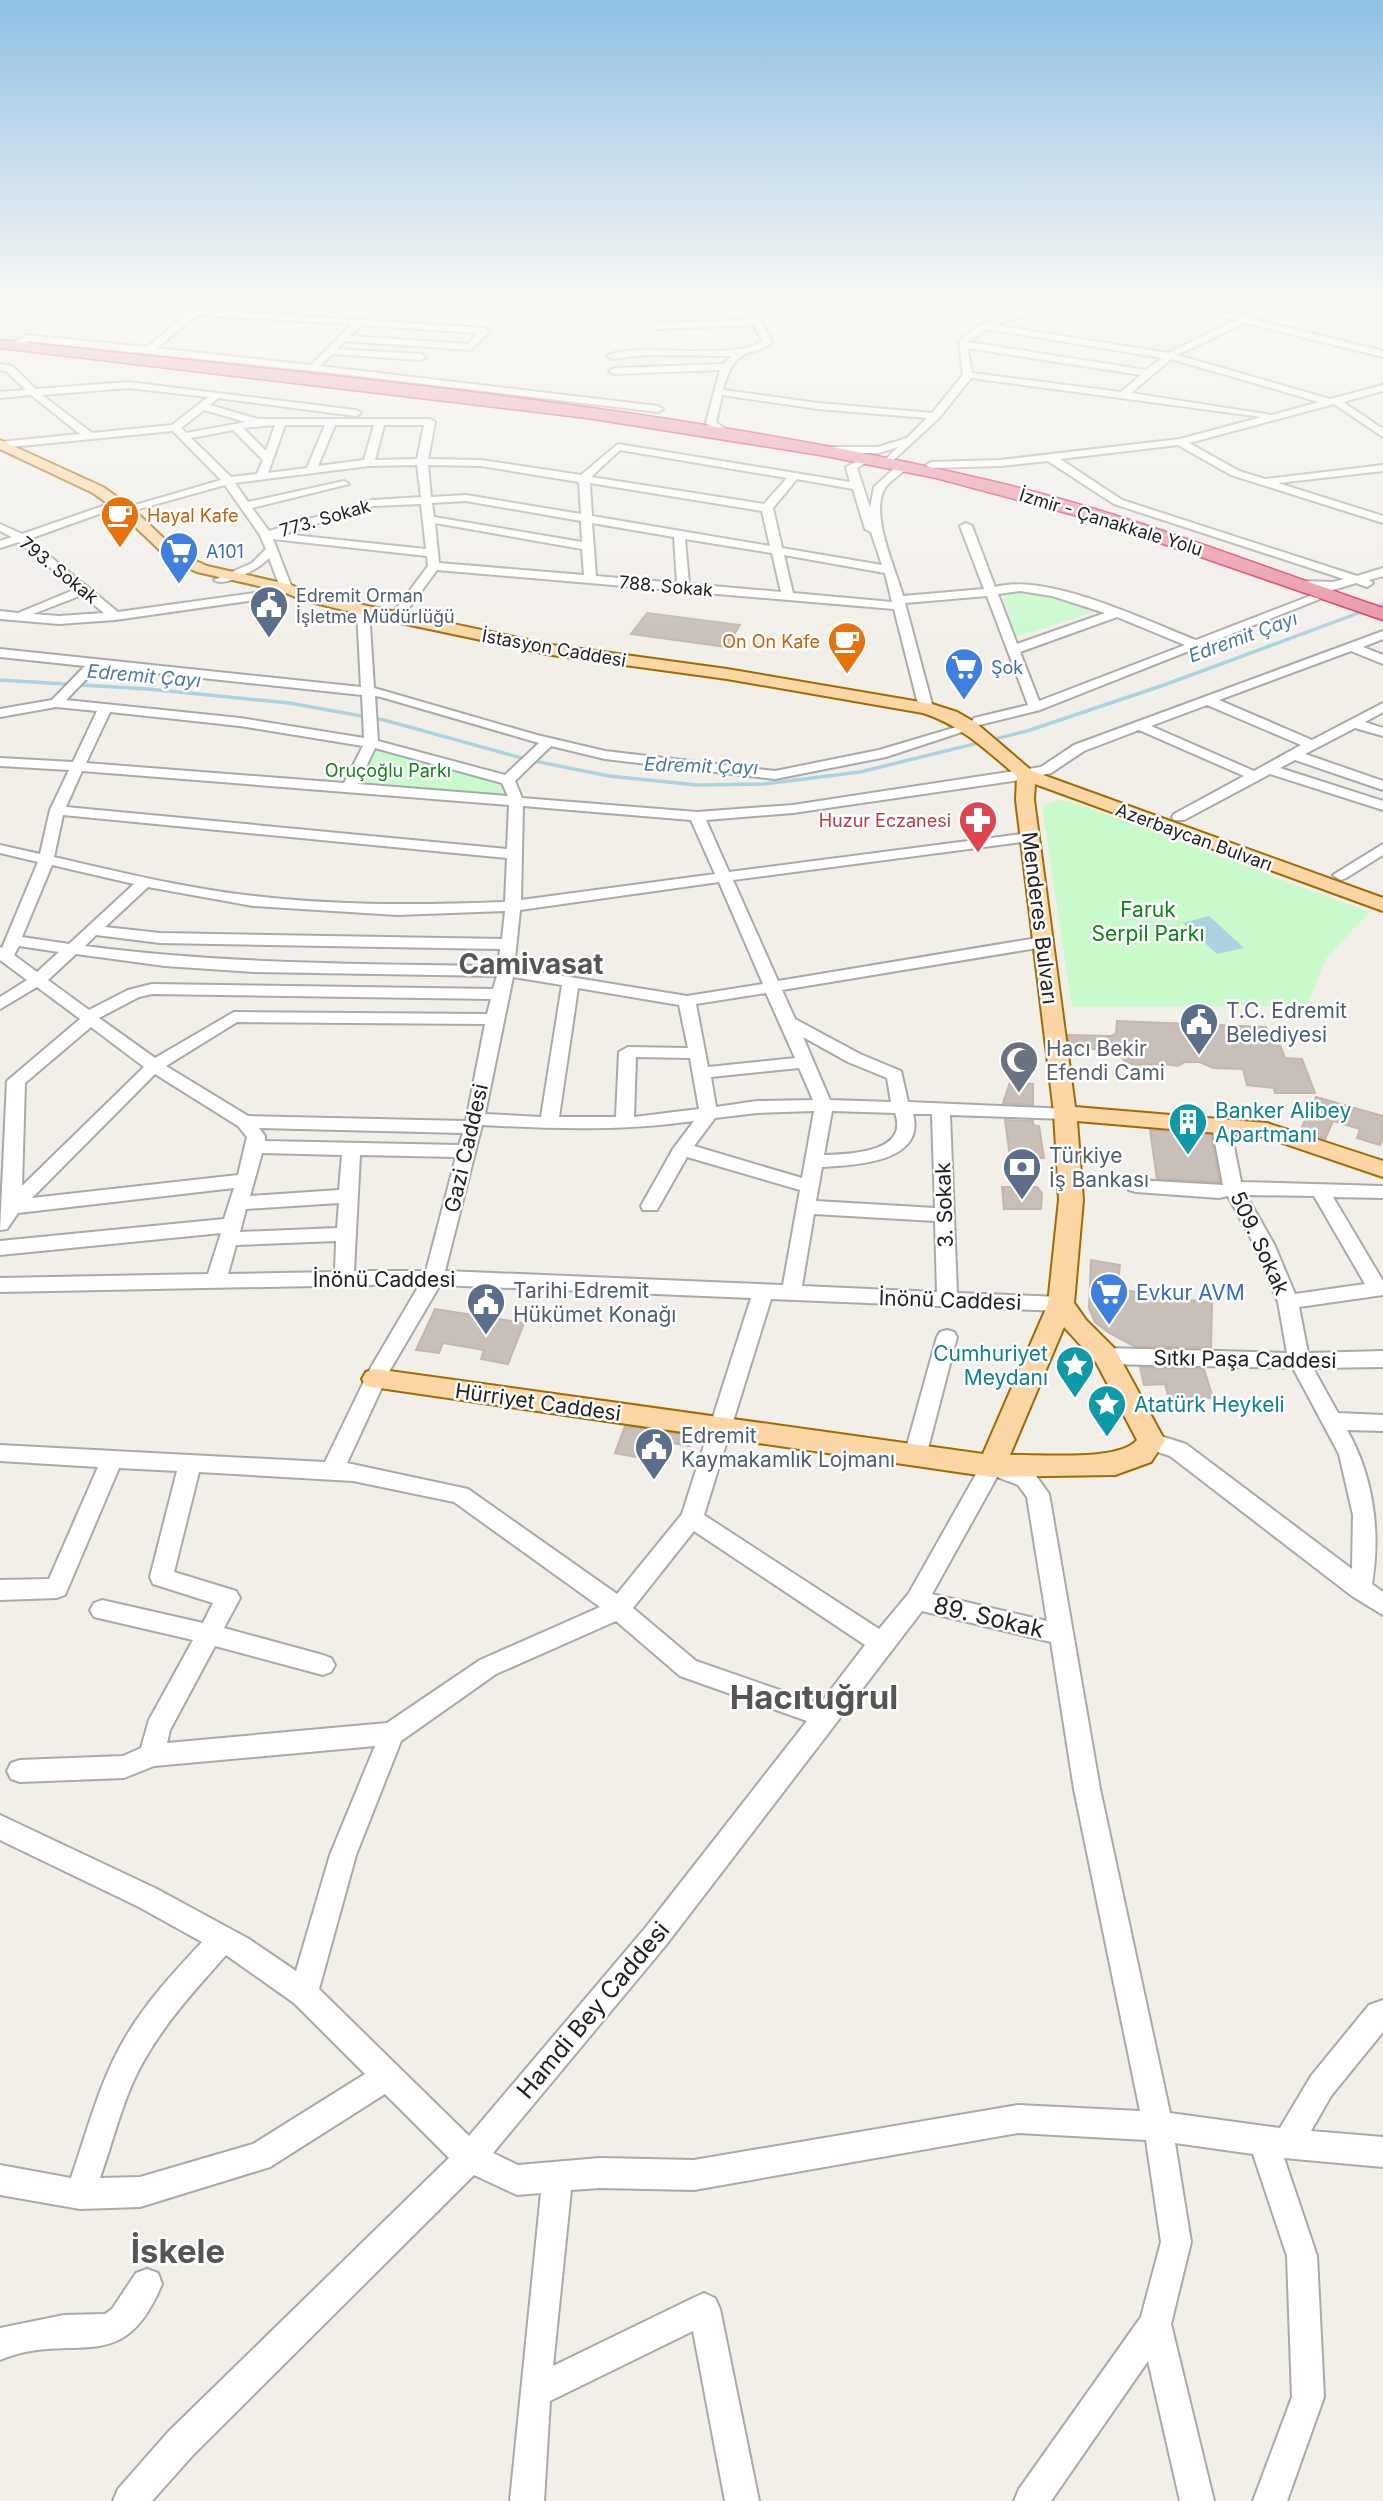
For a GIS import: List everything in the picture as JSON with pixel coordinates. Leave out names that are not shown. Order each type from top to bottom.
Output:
[{"type":"highway","name":"İzmir - Çanakkale Yolu","points":[[555,420],[959,479],[1084,511],[1213,553],[1301,585],[1383,623]]},
{"type":"highway","name":"İzmir - Çanakkale Yolu","points":[[607,420],[805,449],[858,463]]},
{"type":"highway","name":"İzmir - Çanakkale Yolu","points":[[893,468],[1068,517],[1334,602],[1383,614]]},
{"type":"main road","name":"İstasyon Caddesi","points":[[0,447],[116,510],[163,560],[194,574],[225,578],[552,650],[925,703],[978,726],[1027,765]]},
{"type":"main road","name":"Azerbaycan Bulvarı","points":[[1027,765],[1383,890]]},
{"type":"main road","name":"Azerbaycan Bulvarı","points":[[1027,765],[1383,905]]},
{"type":"main road","name":"Menderes Bulvarı","points":[[994,1461],[1061,1304],[1071,1200],[1065,1113],[1025,800],[1027,765]]},
{"type":"main road","points":[[1065,1113],[1266,1130],[1383,1169]]},
{"type":"main road","points":[[1221,1126],[1383,1181]]},
{"type":"main road","points":[[1061,1304],[1077,1327],[1106,1356],[1151,1441]]},
{"type":"main road","name":"Hürriyet Caddesi","points":[[378,1374],[994,1461],[1115,1464],[1141,1454],[1151,1441]]},
{"type":"street","points":[[68,420],[89,436]]},
{"type":"street","points":[[179,432],[190,420]]},
{"type":"street","points":[[250,420],[281,423],[430,422]]},
{"type":"street","points":[[0,447],[89,436],[236,427],[261,420]]},
{"type":"street","points":[[411,420],[430,422]]},
{"type":"street","points":[[712,420],[711,423],[729,437]]},
{"type":"street","points":[[877,539],[875,509],[878,487],[931,420]]},
{"type":"street","points":[[931,466],[1051,457],[1180,442],[1263,420]]},
{"type":"street","points":[[1361,420],[1383,434]]},
{"type":"street","points":[[396,617],[433,560],[422,462],[430,422]]},
{"type":"street","points":[[262,476],[281,423]]},
{"type":"street","points":[[315,469],[331,423]]},
{"type":"street","points":[[369,463],[380,423]]},
{"type":"street","points":[[236,427],[267,458]]},
{"type":"street","points":[[0,615],[59,620],[288,592],[266,535],[228,481],[179,432]]},
{"type":"street","points":[[805,449],[879,450],[916,436]]},
{"type":"street","points":[[916,436],[919,453],[931,466],[959,479]]},
{"type":"street","points":[[1180,442],[1236,473],[1383,520]]},
{"type":"street","points":[[584,478],[618,447],[856,486]]},
{"type":"street","points":[[1051,457],[1118,502],[1362,582]]},
{"type":"street","points":[[0,545],[116,510],[228,481],[369,463],[481,463],[767,508]]},
{"type":"street","points":[[858,463],[856,486],[865,516],[890,570],[925,703]]},
{"type":"street","points":[[1262,482],[1383,468]]},
{"type":"street","points":[[315,469],[358,493]]},
{"type":"street","points":[[767,508],[795,475]]},
{"type":"street","points":[[584,478],[590,580]]},
{"type":"street","points":[[246,506],[358,493]]},
{"type":"street","name":"773. Sokak","points":[[266,535],[358,493],[426,500],[466,498],[890,570]]},
{"type":"street","points":[[767,508],[788,597]]},
{"type":"street","points":[[428,519],[587,546]]},
{"type":"street","points":[[966,526],[1035,707]]},
{"type":"street","name":"793. Sokak","points":[[0,527],[20,537],[115,615]]},
{"type":"street","points":[[679,534],[683,588]]},
{"type":"street","name":"788. Sokak","points":[[266,535],[590,580],[788,597],[897,603],[992,592],[1002,587],[1054,593],[1117,613],[1198,645]]},
{"type":"street","points":[[225,578],[256,565],[272,549]]},
{"type":"street","points":[[0,653],[368,695],[382,693],[548,742],[605,755],[775,775],[881,754],[1035,707],[1198,645],[1334,602],[1362,582],[1383,572]]},
{"type":"street","points":[[1301,585],[1320,588],[1383,578]]},
{"type":"street","points":[[18,616],[85,590]]},
{"type":"street","points":[[348,790],[371,743],[363,610]]},
{"type":"street","points":[[1013,650],[1117,613]]},
{"type":"street","points":[[0,762],[697,816],[793,809],[1027,765],[1209,701],[1383,635]]},
{"type":"street","points":[[1352,647],[1383,660]]},
{"type":"street","points":[[55,703],[95,663]]},
{"type":"street","points":[[1209,701],[1312,746]]},
{"type":"street","points":[[0,713],[55,703],[240,722],[371,743],[508,780]]},
{"type":"street","points":[[1179,817],[1383,707]]},
{"type":"street","points":[[6,950],[46,860],[57,810],[75,766],[105,708]]},
{"type":"street","points":[[1354,723],[1383,732]]},
{"type":"street","points":[[1138,725],[1255,776]]},
{"type":"street","points":[[508,780],[548,742]]},
{"type":"street","points":[[1294,755],[1383,786]]},
{"type":"street","points":[[1269,769],[1383,806]]},
{"type":"street","points":[[508,780],[516,800]]},
{"type":"street","name":"Gazi Caddesi","points":[[332,1471],[378,1374],[434,1278],[474,1123],[506,971],[513,905],[516,800]]},
{"type":"street","points":[[57,810],[513,854]]},
{"type":"street","points":[[697,816],[824,1105],[791,1293]]},
{"type":"street","points":[[0,862],[8,851],[145,882],[266,902],[397,910],[513,905],[599,896],[1030,837]]},
{"type":"street","points":[[1342,875],[1383,848]]},
{"type":"street","points":[[0,1004],[38,980],[145,882]]},
{"type":"street","points":[[92,930],[160,938],[509,944]]},
{"type":"street","points":[[6,950],[71,950],[164,961],[254,967],[506,971],[687,1001],[1043,942]]},
{"type":"street","points":[[6,950],[38,980],[155,1066],[244,1122],[256,1136],[216,1281]]},
{"type":"street","points":[[549,1123],[571,982]]},
{"type":"street","points":[[12,1207],[16,1081],[90,1018],[134,993],[148,989],[500,994]]},
{"type":"street","points":[[650,1206],[682,1149],[709,1114],[687,1001]]},
{"type":"street","points":[[0,1224],[12,1207],[155,1066],[234,1017],[494,1019]]},
{"type":"street","points":[[789,1023],[850,1054],[865,1065],[895,1075],[901,1108],[906,1116],[904,1134],[893,1149],[876,1156],[813,1162]]},
{"type":"street","points":[[625,1123],[628,1052],[697,1053]]},
{"type":"street","points":[[701,1073],[805,1062]]},
{"type":"street","points":[[244,1122],[625,1123],[757,1107],[824,1105],[941,1111],[1065,1113]]},
{"type":"street","name":"3. Sokak","points":[[941,1111],[947,1300]]},
{"type":"street","name":"509. Sokak","points":[[1221,1126],[1233,1188],[1264,1244],[1287,1302],[1299,1361],[1350,1454],[1364,1515],[1360,1589]]},
{"type":"street","points":[[255,1147],[467,1151]]},
{"type":"street","points":[[344,1278],[351,1149]]},
{"type":"street","points":[[682,1149],[809,1186]]},
{"type":"street","points":[[12,1207],[246,1180]]},
{"type":"street","points":[[1136,1186],[1219,1192],[1233,1188],[1383,1192]]},
{"type":"street","points":[[1287,1302],[1380,1288],[1320,1190]]},
{"type":"street","points":[[239,1203],[348,1196]]},
{"type":"street","points":[[805,1207],[944,1215]]},
{"type":"street","points":[[0,1248],[231,1232],[346,1234]]},
{"type":"street","name":"İnönü Caddesi","points":[[0,1285],[434,1278],[1061,1304]]},
{"type":"street","points":[[20,1771],[124,1767],[152,1755],[392,1734],[488,1667],[618,1610],[692,1518],[763,1292]]},
{"type":"street","points":[[916,1450],[947,1336]]},
{"type":"street","name":"Sıtkı Paşa Caddesi","points":[[1106,1356],[1299,1361],[1383,1359]]},
{"type":"street","points":[[1332,1421],[1383,1423]]},
{"type":"street","points":[[1151,1441],[1178,1450],[1383,1605]]},
{"type":"street","points":[[0,1453],[353,1472],[460,1495],[618,1610],[688,1669],[824,1716]]},
{"type":"street","points":[[0,1590],[57,1588],[112,1458]]},
{"type":"street","points":[[994,1461],[1026,1479],[1038,1493],[1088,1797],[1158,2126],[1176,2242],[1155,2324],[1031,2501]]},
{"type":"street","name":"Hamdi Bey Caddesi","points":[[130,2501],[180,2443],[470,2158],[656,1936],[824,1716],[917,1600],[994,1461]]},
{"type":"street","points":[[152,1755],[158,1728],[228,1598],[161,1577],[190,1463]]},
{"type":"street","points":[[692,1518],[881,1643]]},
{"type":"street","name":"89. Sokak","points":[[917,1600],[1060,1634]]},
{"type":"street","points":[[102,1610],[209,1634],[323,1665]]},
{"type":"street","points":[[304,1993],[343,1855],[392,1734]]},
{"type":"street","points":[[0,1827],[148,1898],[222,1940],[304,1993],[470,2158],[517,2180],[600,2173],[694,2175],[1018,2119],[1158,2126],[1275,2142],[1383,2152]]},
{"type":"street","points":[[80,2194],[118,2084],[135,2048],[168,1999],[222,1940]]},
{"type":"street","points":[[1275,2142],[1379,2015],[1383,2014]]},
{"type":"street","points":[[0,2180],[80,2194],[140,2192],[260,2157],[387,2076]]},
{"type":"street","points":[[1270,2501],[1308,2397],[1302,2256],[1275,2142]]},
{"type":"street","points":[[527,2501],[534,2392],[557,2177]]},
{"type":"street","points":[[0,2344],[64,2331],[94,2332],[112,2329],[123,2320],[147,2284]]},
{"type":"street","points":[[534,2392],[704,2309],[742,2501]]},
{"type":"street","points":[[1155,2324],[1197,2501]]},
{"type":"green space","points":[[1009,591],[1039,594],[1095,612],[1015,637],[1002,594]]},
{"type":"green space","name":"Oruçoğlu Parkı","points":[[371,743],[508,780],[516,800],[348,790]]},
{"type":"green space","name":"Faruk Serpil Parkı","points":[[1059,800],[1073,802],[1369,912],[1325,960],[1307,1006],[1072,1007],[1043,813],[1043,806]]},
{"type":"water","points":[[1209,916],[1244,948],[1217,954],[1183,923]]},
{"type":"building","points":[[647,613],[740,625],[726,647],[631,634]]},
{"type":"building","name":"T.C. Edremit Belediyesi","points":[[1117,1021],[1266,1027],[1271,1040],[1278,1040],[1285,1058],[1302,1059],[1315,1093],[1275,1093],[1274,1088],[1247,1085],[1243,1069],[1213,1068],[1200,1062],[1185,1062],[1178,1066],[1135,1065],[1125,1062],[1116,1049],[1070,1049],[1068,1035],[1111,1036],[1116,1034]]},
{"type":"building","name":"Hacı Bekir Efendi Cami","points":[[1010,1082],[1033,1084],[1033,1105],[1003,1103]]},
{"type":"building","points":[[1316,1097],[1383,1116],[1383,1138],[1380,1145],[1357,1138],[1360,1129],[1333,1121],[1325,1139],[1300,1131]]},
{"type":"building","points":[[1005,1120],[1033,1121],[1033,1125],[1039,1126],[1044,1158],[1010,1157]]},
{"type":"building","name":"Banker Alibey Apartmanı","points":[[1150,1130],[1211,1135],[1220,1182],[1157,1179]]},
{"type":"building","name":"Türkiye İş Bankası","points":[[1002,1187],[1037,1187],[1042,1193],[1041,1209],[1004,1209]]},
{"type":"building","points":[[1091,1260],[1120,1265],[1117,1289],[1212,1303],[1211,1348],[1134,1346],[1109,1333],[1095,1322],[1089,1308]]},
{"type":"building","name":"Tarihi Edremit Hükümet Konağı","points":[[483,1289],[495,1291],[486,1317],[524,1323],[508,1364],[481,1359],[484,1350],[443,1343],[439,1353],[416,1350],[435,1309],[473,1315]]},
{"type":"building","points":[[1140,1367],[1204,1369],[1213,1398],[1169,1399],[1165,1384],[1144,1385]]},
{"type":"building","name":"Edremit Kaymakamlık Lojmanı","points":[[625,1426],[692,1436],[689,1446],[668,1442],[661,1462],[615,1453]]},
{"type":"waterway","name":"Edremit Çayı","points":[[0,680],[148,689],[289,703],[384,720],[529,760],[609,776],[697,785],[764,784],[860,772],[1027,731],[1164,685],[1383,604]]},
{"type":"place","name":"Hayal Kafe","points":[[120,549]]},
{"type":"place","name":"A101","points":[[179,585]]},
{"type":"place","name":"Edremit Orman İşletme Müdürlüğü","points":[[269,639]]},
{"type":"place","name":"On On Kafe","points":[[847,675]]},
{"type":"place","name":"Şok","points":[[964,701]]},
{"type":"place","name":"Huzur Eczanesi","points":[[978,854]]},
{"type":"place","name":"T.C. Edremit Belediyesi","points":[[1199,1056]]},
{"type":"place","name":"Hacı Bekir Efendi Cami","points":[[1019,1094]]},
{"type":"place","name":"Banker Alibey Apartmanı","points":[[1188,1156]]},
{"type":"place","name":"Türkiye İş Bankası","points":[[1022,1201]]},
{"type":"place","name":"Evkur AVM","points":[[1109,1326]]},
{"type":"place","name":"Tarihi Edremit Hükümet Konağı","points":[[486,1336]]},
{"type":"place","name":"Cumhuriyet Meydanı","points":[[1075,1399]]},
{"type":"place","name":"Atatürk Heykeli","points":[[1107,1438]]},
{"type":"place","name":"Edremit Kaymakamlık Lojmanı","points":[[654,1481]]},
{"type":"district","name":"Camivasat","points":[[531,964]]},
{"type":"district","name":"Hacıtuğrul","points":[[814,1697]]},
{"type":"district","name":"İskele","points":[[178,2251]]}]
